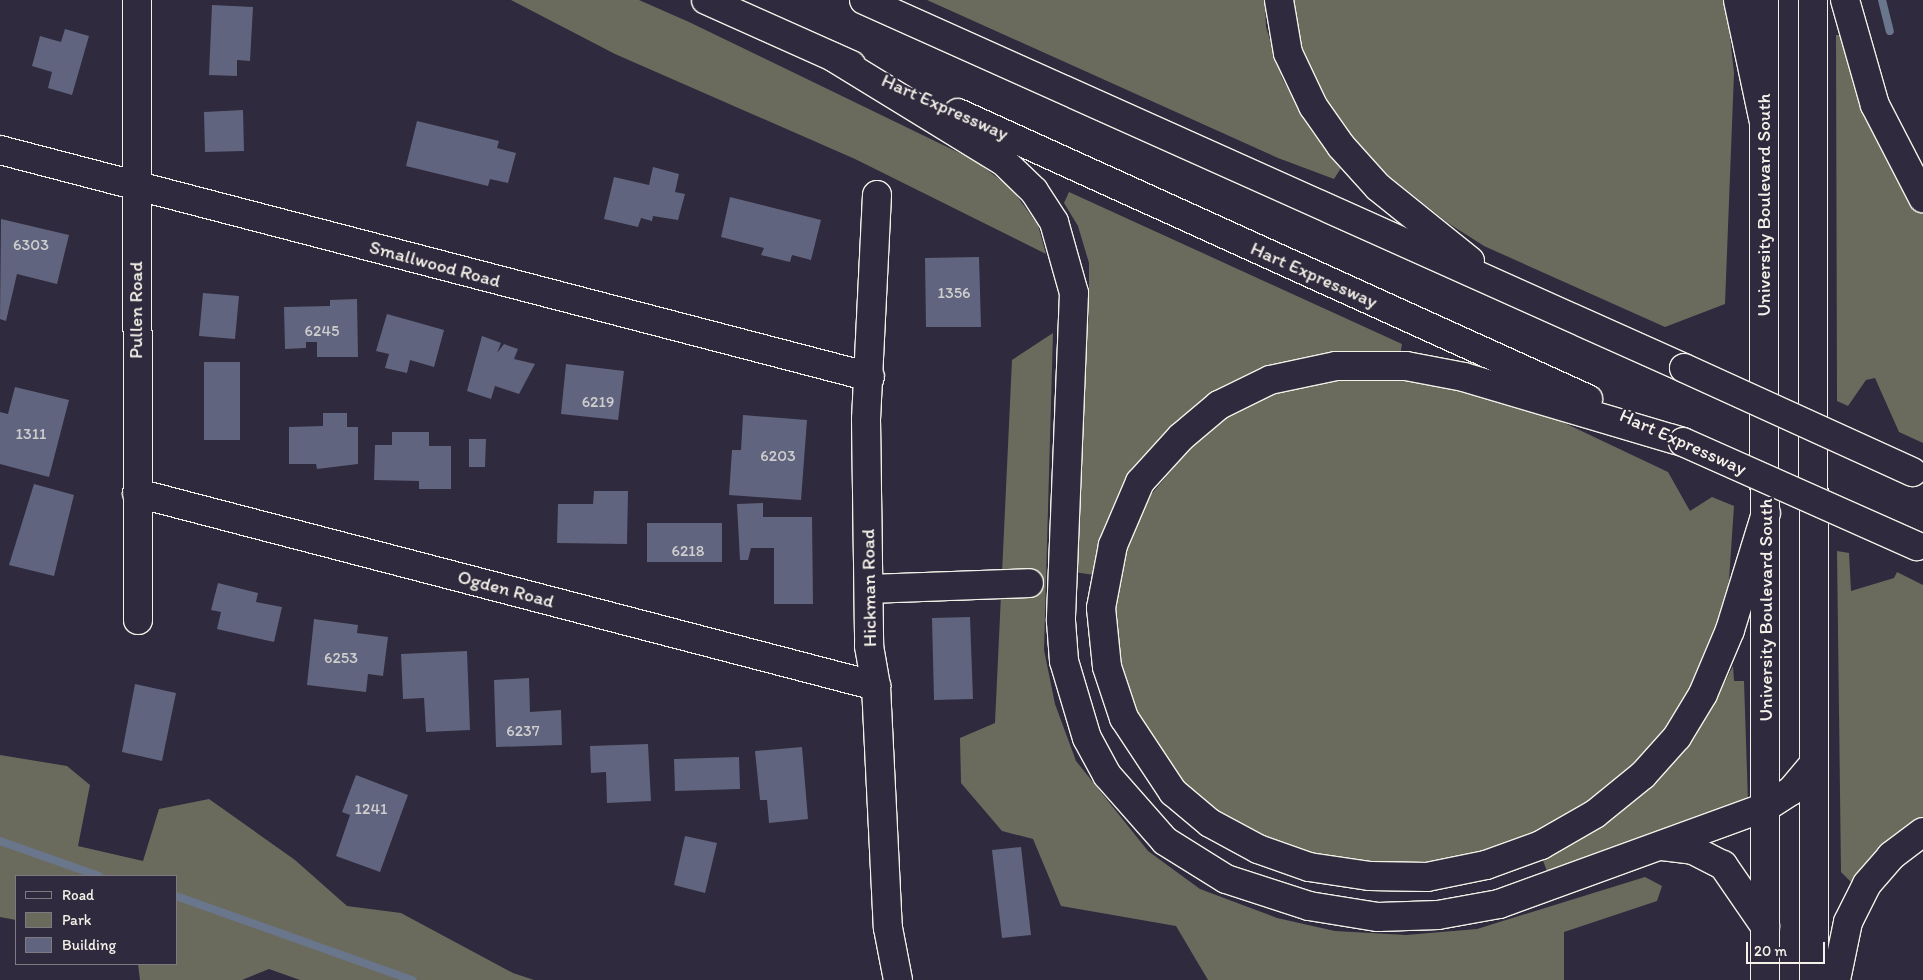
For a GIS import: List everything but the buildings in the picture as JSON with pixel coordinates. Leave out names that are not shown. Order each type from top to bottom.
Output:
[{"type":"main road","name":"Pullen Road","points":[[137,0],[138,620]]},
{"type":"main road","name":"Hart Expressway","points":[[706,0],[1683,442],[1920,547]]},
{"type":"main road","points":[[864,0],[1918,474]]},
{"type":"main road","points":[[1279,0],[1288,53],[1313,106],[1341,146],[1378,187],[1430,232],[1520,296]]},
{"type":"main road","points":[[1738,0],[1764,122]]},
{"type":"main road","name":"University Boulevard South","points":[[1764,0],[1765,980]]},
{"type":"main road","points":[[1813,0],[1814,980]]},
{"type":"main road","points":[[1845,0],[1875,105],[1923,198]]},
{"type":"main road","points":[[833,57],[1003,161],[1034,191],[1054,222],[1074,293],[1061,621],[1064,661],[1087,738],[1107,775],[1165,842],[1226,879],[1309,906],[1378,917],[1438,915],[1499,904],[1766,807],[1791,791],[1813,765]]},
{"type":"main road","name":"Smallwood Road","points":[[0,150],[870,377]]},
{"type":"main road","name":"Hickman Road","points":[[876,195],[870,377],[869,646],[876,686],[888,928],[898,980]]},
{"type":"main road","points":[[1683,442],[1464,377],[1406,366],[1336,366],[1270,380],[1219,406],[1181,438],[1140,482],[1132,500],[1113,545],[1102,608],[1107,667],[1124,718],[1173,792],[1210,822],[1258,850],[1309,867],[1370,876],[1427,877],[1486,866],[1541,845],[1595,814],[1643,775],[1677,737],[1703,694],[1730,630],[1766,513]]},
{"type":"main road","name":"Ogden Road","points":[[137,492],[876,686]]},
{"type":"main road","points":[[869,589],[1030,583]]},
{"type":"main road","points":[[1836,980],[1848,922],[1867,884],[1891,856],[1923,832]]},
{"type":"main road","points":[[1660,845],[1693,850],[1723,865],[1765,926]]},
{"type":"green space","points":[[511,0],[639,0],[689,22],[974,160],[1011,188],[1038,225],[1046,254],[855,159],[615,54]]},
{"type":"green space","points":[[927,0],[1265,0],[1266,27],[1282,78],[1313,133],[1341,168],[1334,179],[1278,158]]},
{"type":"green space","points":[[1291,0],[1726,0],[1734,73],[1725,304],[1665,327],[1484,246],[1448,223],[1360,153],[1327,111],[1307,70],[1293,21]]},
{"type":"green space","points":[[1836,35],[1840,35],[1850,69],[1923,215],[1923,443],[1899,432],[1875,378],[1866,380],[1848,406],[1837,401]]},
{"type":"green space","points":[[1069,192],[1402,344],[1400,356],[1232,384],[1195,407],[1153,447],[1124,488],[1094,575],[1074,572],[1089,309],[1089,263],[1078,226],[1064,203]]},
{"type":"green space","points":[[1053,333],[1044,650],[1055,704],[1076,761],[1148,851],[1200,889],[1277,918],[1335,931],[1406,935],[1477,929],[1645,877],[1662,886],[1657,901],[1564,932],[1564,980],[1208,980],[1176,926],[1061,906],[1033,839],[1002,831],[961,783],[960,738],[995,723],[1012,360]]},
{"type":"green space","points":[[1394,376],[1450,383],[1535,409],[1668,472],[1690,511],[1712,497],[1734,506],[1729,580],[1720,623],[1686,700],[1654,746],[1615,784],[1574,816],[1517,844],[1460,859],[1400,865],[1301,852],[1252,833],[1208,807],[1178,778],[1151,740],[1130,697],[1119,658],[1116,608],[1124,554],[1142,505],[1200,437],[1234,413],[1281,389],[1339,377]]},
{"type":"green space","points":[[1837,551],[1849,553],[1851,591],[1894,578],[1897,572],[1923,585],[1923,820],[1853,884],[1841,872]]},
{"type":"green space","points":[[1733,666],[1734,681],[1744,681],[1748,802],[1548,874],[1542,858],[1592,833],[1622,810],[1681,753],[1708,715]]},
{"type":"green space","points":[[0,755],[67,766],[90,785],[78,846],[143,861],[159,809],[209,799],[295,860],[347,906],[401,913],[513,973],[534,980],[300,980],[269,969],[242,980],[140,980],[138,965],[178,965],[178,875],[15,875],[15,920],[0,917]]},
{"type":"waterway","points":[[1882,0],[1890,31]]},
{"type":"waterway","points":[[0,841],[96,875]]},
{"type":"waterway","points":[[178,897],[412,980]]}]
